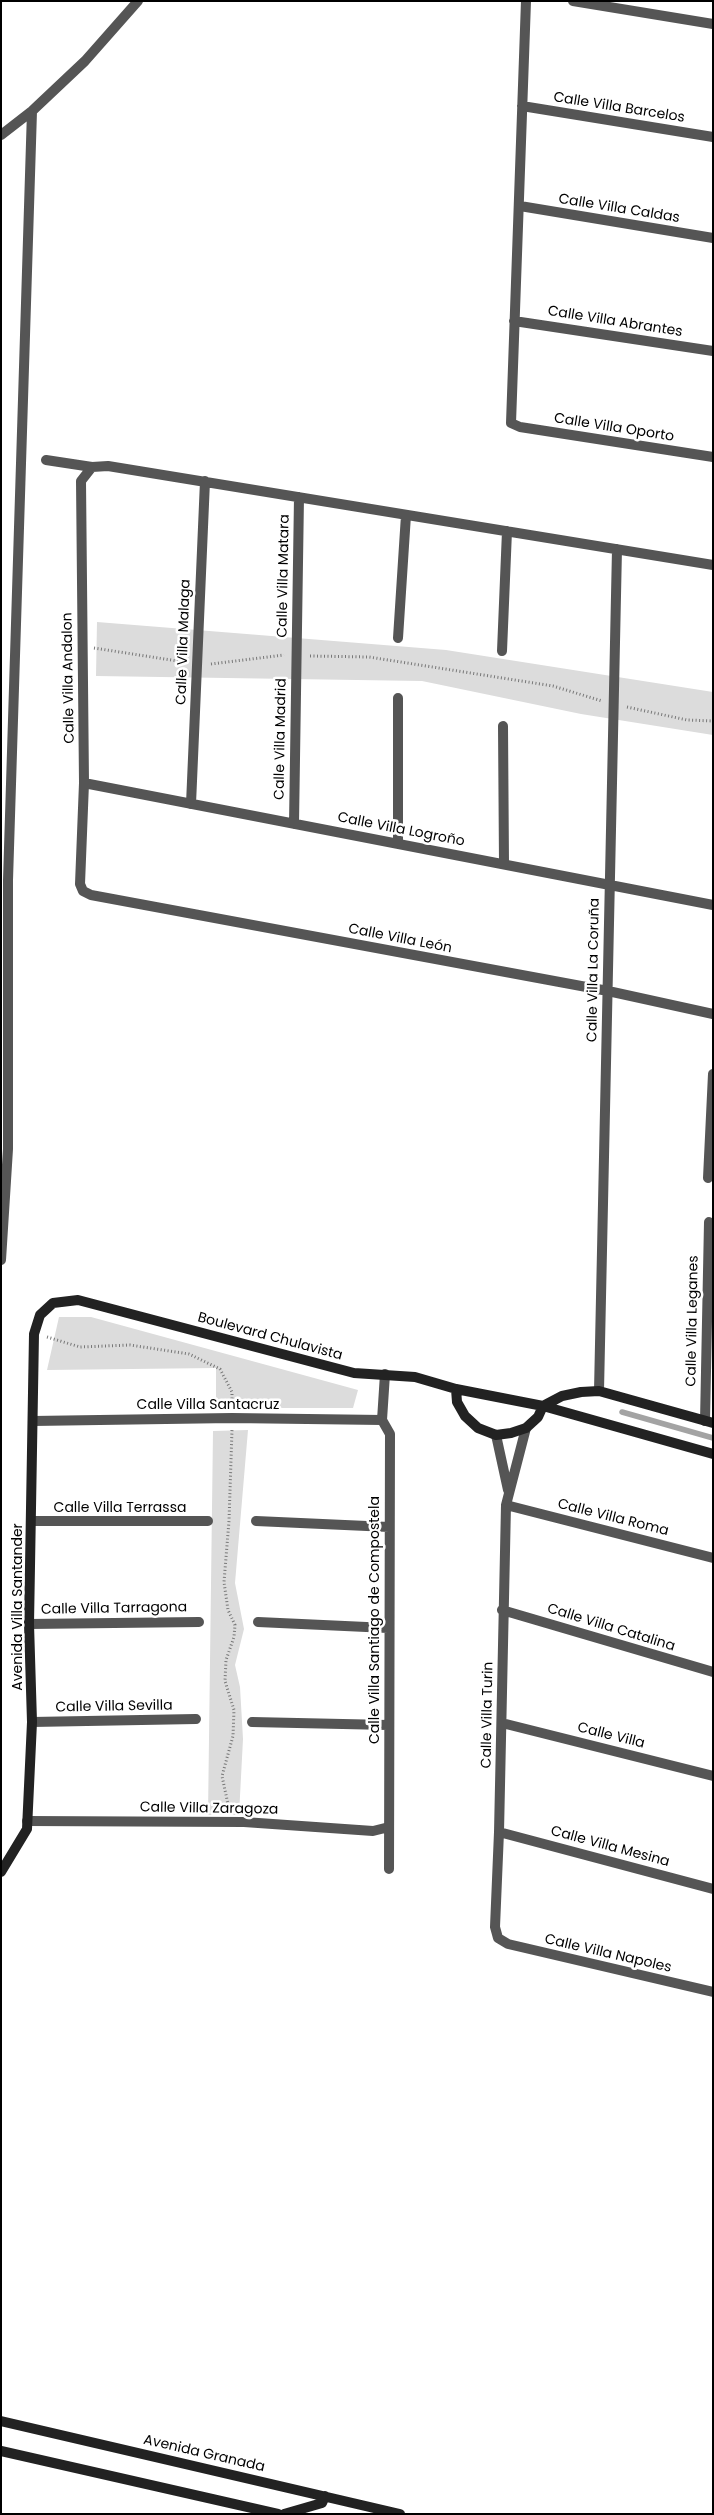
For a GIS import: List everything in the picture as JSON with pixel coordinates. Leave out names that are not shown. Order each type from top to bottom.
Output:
[{"type":"street","points":[[1,135],[32,111],[85,62],[138,1]]},
{"type":"street","points":[[514,321],[520,206],[526,1]]},
{"type":"street","points":[[573,1],[713,24]]},
{"type":"street","name":"Calle Villa Barcelos","points":[[522,106],[713,137]]},
{"type":"street","points":[[1,1260],[8,1149],[8,880],[32,111]]},
{"type":"street","name":"Calle Villa Caldas","points":[[520,206],[713,238]]},
{"type":"street","name":"Calle Villa Abrantes","points":[[514,321],[713,351]]},
{"type":"street","name":"Calle Villa Oporto","points":[[514,321],[511,423],[520,427],[713,457]]},
{"type":"street","points":[[46,460],[92,467],[108,466],[713,565]]},
{"type":"street","name":"Calle Villa Andalon","points":[[83,891],[80,884],[84,783],[82,481],[92,467]]},
{"type":"street","name":"Calle Villa Malaga","points":[[191,804],[205,482]]},
{"type":"street","name":"Calle Villa Matara","points":[[296,656],[299,497]]},
{"type":"street","points":[[398,638],[406,515]]},
{"type":"street","points":[[502,651],[507,531]]},
{"type":"street","name":"Calle Villa La Coruña","points":[[599,1391],[616,549]]},
{"type":"street","name":"Calle Villa Madrid","points":[[294,824],[296,656]]},
{"type":"street","points":[[398,698],[398,844]]},
{"type":"street","points":[[503,726],[504,864]]},
{"type":"street","name":"Calle Villa Logroño","points":[[84,783],[713,905]]},
{"type":"street","name":"Calle Villa León","points":[[83,891],[101,897],[608,992],[713,1014]]},
{"type":"street","points":[[708,1178],[713,1074]]},
{"type":"street","name":"Calle Villa Leganes","points":[[709,1222],[709,1422]]},
{"type":"street","name":"Boulevard Chulavista","points":[[34,1334],[40,1315],[53,1303],[78,1300],[354,1373],[415,1377],[456,1389],[543,1406],[713,1454]]},
{"type":"street","name":"Avenida Villa Santander","points":[[1,1872],[27,1828],[32,1722],[29,1624],[34,1334]]},
{"type":"street","name":"Calle Villa Santiago de Compostela","points":[[386,1374],[382,1420],[390,1434],[388,1628],[389,1869]]},
{"type":"street","points":[[456,1389],[457,1402],[465,1416],[478,1428],[496,1434],[511,1433],[526,1428],[538,1417],[543,1406],[562,1396],[581,1392],[599,1391],[709,1422]]},
{"type":"street","name":"Calle Villa Santacruz","points":[[33,1421],[232,1418],[382,1420]]},
{"type":"street","name":"Calle Villa Turin","points":[[498,1938],[495,1927],[500,1832],[502,1610],[506,1505],[526,1428]]},
{"type":"street","name":"Calle Villa Turin","points":[[496,1434],[508,1492]]},
{"type":"street","name":"Calle Villa Roma","points":[[506,1505],[713,1558]]},
{"type":"street","name":"Calle Villa Terrassa","points":[[32,1521],[208,1521]]},
{"type":"street","points":[[256,1521],[389,1526]]},
{"type":"street","name":"Calle Villa Catalina","points":[[502,1610],[713,1672]]},
{"type":"street","name":"Calle Villa Tarragona","points":[[29,1624],[199,1622]]},
{"type":"street","points":[[258,1622],[388,1628]]},
{"type":"street","name":"Calle Villa Sevilla","points":[[32,1722],[196,1719]]},
{"type":"street","points":[[252,1722],[388,1725]]},
{"type":"street","name":"Calle Villa","points":[[502,1723],[713,1776]]},
{"type":"street","name":"Calle Villa Zaragoza","points":[[27,1821],[244,1822],[373,1831],[389,1827]]},
{"type":"street","name":"Calle Villa Mesina","points":[[500,1832],[713,1889]]},
{"type":"street","name":"Calle Villa Napoles","points":[[498,1938],[508,1944],[713,1992]]},
{"type":"street","name":"Avenida Granada","points":[[1,2421],[400,2514]]},
{"type":"street","points":[[1,2452],[278,2514]]},
{"type":"street","points":[[284,2514],[322,2503],[325,2496]]},
{"type":"path","points":[[82,647],[197,663],[220,664],[280,655],[369,657],[553,686],[613,704],[687,720],[713,721]]},
{"type":"shaded area","points":[[97,622],[446,650],[713,692],[713,735],[581,714],[422,681],[96,676]]},
{"type":"shaded area","points":[[59,1317],[91,1317],[358,1390],[353,1408],[216,1408],[216,1368],[47,1370]]},
{"type":"shaded area","points":[[248,1430],[235,1583],[244,1629],[235,1665],[240,1687],[243,1739],[239,1815],[208,1815],[213,1431]]},
{"type":"waterway","points":[[622,1412],[713,1438]]}]
